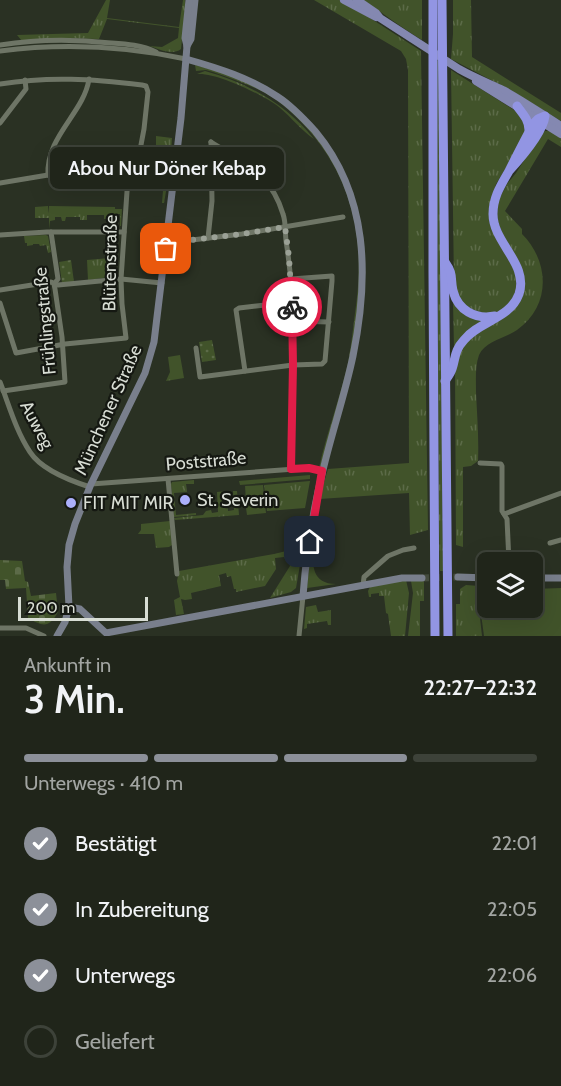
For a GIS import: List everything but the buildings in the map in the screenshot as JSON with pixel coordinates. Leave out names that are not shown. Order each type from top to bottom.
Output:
[{"type":"highway","points":[[433,0],[435,636]]},
{"type":"highway","points":[[442,0],[448,636]]},
{"type":"highway","points":[[517,106],[527,119],[530,130]]},
{"type":"highway","points":[[445,382],[452,369],[457,349],[462,342],[473,331],[510,309],[516,301],[521,285],[520,274],[500,237],[493,217],[494,201],[530,130],[542,119]]},
{"type":"highway","points":[[509,171],[523,156],[542,119]]},
{"type":"highway","points":[[444,261],[451,271],[452,289],[456,301],[462,308],[468,313],[483,317],[503,314]]},
{"type":"main road","points":[[344,0],[380,18]]},
{"type":"main road","points":[[357,0],[380,18],[459,69],[505,91],[561,134]]},
{"type":"main road","points":[[471,76],[478,83],[517,106],[561,126]]},
{"type":"street","name":"Münchener Straße","points":[[57,636],[65,622],[69,607],[67,567],[69,545],[81,506],[152,355],[181,118],[189,0]]},
{"type":"street","name":"Münchener Straße","points":[[187,46],[191,39],[195,0]]},
{"type":"street","points":[[0,45],[47,40],[95,44],[158,53],[220,69],[264,88],[301,116],[323,141],[350,190],[360,230],[362,251],[363,277],[360,309],[353,357],[322,471],[313,522],[299,636]]},
{"type":"street","points":[[0,51],[95,44]]},
{"type":"street","points":[[0,84],[25,80],[89,79],[87,90],[58,138],[48,175]]},
{"type":"street","name":"Blütenstraße","points":[[62,345],[126,338],[122,279],[128,177],[137,166],[148,92],[147,86],[89,79]]},
{"type":"street","points":[[0,123],[26,88],[25,80]]},
{"type":"street","points":[[208,238],[212,201],[211,142],[222,150],[237,156],[260,174],[280,206],[285,222],[293,321],[291,469]]},
{"type":"street","points":[[211,153],[222,150]]},
{"type":"street","points":[[0,183],[48,175],[128,177]]},
{"type":"street","points":[[167,243],[343,217]]},
{"type":"street","name":"Frühlingstraße","points":[[3,391],[66,382],[54,284],[58,279],[51,232]]},
{"type":"street","points":[[0,235],[124,232]]},
{"type":"street","points":[[196,348],[200,377],[293,365],[322,364],[325,361],[332,276],[291,279]]},
{"type":"street","points":[[0,290],[51,282],[58,285],[122,279],[162,283]]},
{"type":"street","points":[[245,371],[236,310],[292,302]]},
{"type":"street","points":[[0,303],[16,353],[62,345]]},
{"type":"street","points":[[293,321],[329,322]]},
{"type":"street","name":"Auweg","points":[[0,382],[30,453],[40,463],[73,482],[91,486]]},
{"type":"street","points":[[480,463],[501,464],[502,466],[502,511],[507,519],[509,552]]},
{"type":"street","name":"Poststraße","points":[[91,486],[291,469],[309,468],[322,471]]},
{"type":"street","points":[[168,479],[177,574]]},
{"type":"street","points":[[504,514],[561,493]]},
{"type":"street","points":[[550,543],[561,540]]},
{"type":"street","points":[[363,586],[364,577],[388,556],[414,548]]},
{"type":"street","points":[[458,577],[477,578]]},
{"type":"street","points":[[69,607],[80,609],[106,633],[132,632],[303,596],[402,578],[422,578]]},
{"type":"street","points":[[543,578],[561,578]]},
{"type":"street","points":[[0,628],[26,628],[44,636]]},
{"type":"green space","points":[[106,0],[110,0],[107,18],[179,27],[183,0],[185,0],[181,49],[170,52],[149,46],[162,47],[178,38],[179,28],[107,19],[99,39],[54,38],[22,41],[17,35],[88,33]]},
{"type":"green space","points":[[314,0],[339,0],[421,51],[428,530],[410,535],[409,493],[319,499],[328,469],[409,463],[408,70],[406,59],[401,51]]},
{"type":"green space","points":[[363,0],[422,0],[422,40],[407,31]]},
{"type":"green space","points":[[453,0],[471,0],[472,57],[561,113],[561,121],[512,91],[451,59]]},
{"type":"green space","points":[[436,60],[439,61],[443,571],[440,571],[439,527]]},
{"type":"green space","points":[[195,65],[250,83],[281,101],[315,135],[333,160],[346,186],[359,242],[361,271],[359,301],[356,330],[344,387],[319,468],[348,363],[358,289],[357,241],[348,197],[327,154],[288,109],[258,89],[213,72],[196,71]]},
{"type":"green space","points":[[451,70],[522,115],[527,127],[523,139],[496,184],[490,203],[516,272],[516,291],[511,301],[501,311],[487,315],[463,306],[454,283]]},
{"type":"green space","points":[[205,71],[236,82],[265,96],[291,115],[314,139],[272,102],[228,80],[197,74]]},
{"type":"green space","points":[[545,131],[561,136],[561,147],[548,139],[505,211],[522,229],[522,234],[538,257],[542,270],[541,296],[528,320],[517,330],[486,346],[479,355],[476,378],[478,461],[471,466],[463,467],[463,547],[456,545],[455,364],[463,344],[489,324],[522,291],[497,218],[498,201],[507,184]]},
{"type":"green space","points":[[156,136],[172,138],[164,203],[162,203],[166,153],[165,150],[156,146]]},
{"type":"green space","points":[[48,206],[48,214],[49,206],[115,207],[115,209],[122,209],[121,226],[120,214],[115,214],[114,219],[104,219],[104,215],[87,215],[87,220],[80,220],[80,217],[66,217],[65,221],[62,221],[61,217],[55,217],[55,220],[50,221],[49,229],[49,218],[35,218],[35,207]]},
{"type":"green space","points":[[46,235],[51,252],[48,253],[46,245],[27,246],[25,243],[24,236]]},
{"type":"green space","points":[[111,258],[111,265],[105,265],[105,275],[109,277],[88,280],[87,260]]},
{"type":"green space","points":[[71,260],[74,282],[62,283],[59,262]]},
{"type":"green space","points":[[453,301],[488,319],[454,348]]},
{"type":"green space","points":[[212,340],[216,360],[202,362],[199,342]]},
{"type":"green space","points":[[180,355],[184,378],[166,381],[170,372],[168,357]]},
{"type":"green space","points":[[310,475],[310,479],[240,485],[239,481]]},
{"type":"green space","points":[[194,480],[194,484],[186,484],[187,492],[174,493],[176,515],[196,513],[196,515],[174,517],[172,482]]},
{"type":"green space","points":[[310,481],[305,508],[267,511],[264,485]]},
{"type":"green space","points":[[263,485],[266,513],[247,515],[244,507],[245,486]]},
{"type":"green space","points":[[227,491],[228,511],[234,510],[233,491],[237,491],[239,515],[175,520],[174,518],[203,515],[206,511],[211,510],[212,513],[218,512],[217,492]]},
{"type":"green space","points":[[170,521],[172,545],[169,547],[156,548],[154,534],[138,534],[141,524]]},
{"type":"green space","points":[[311,546],[313,546],[313,560],[318,577],[322,581],[336,584],[307,588]]},
{"type":"green space","points":[[303,547],[296,588],[291,592],[270,598],[290,566],[288,559],[286,561],[284,557],[275,558],[276,569],[265,586],[236,592],[231,576],[227,577],[226,573],[219,575],[221,586],[191,593],[192,599],[181,599],[184,614],[176,615],[174,600],[180,597],[177,581],[179,571]]},
{"type":"green space","points":[[0,560],[22,561],[25,581],[28,582],[31,596],[56,593],[58,612],[51,621],[41,624],[28,618],[26,588],[6,589],[5,580],[0,580]]},
{"type":"green space","points":[[406,580],[409,593],[405,636],[391,636],[384,596],[379,596],[379,593],[371,594],[369,597],[368,591],[370,587]]},
{"type":"green space","points":[[424,580],[424,601],[420,601],[420,636],[408,636],[413,593],[411,581]]},
{"type":"green space","points":[[466,585],[477,586],[477,618],[480,618],[482,636],[456,636],[456,604],[460,604],[460,589]]},
{"type":"green space","points":[[561,588],[561,636],[484,636],[482,618],[543,618],[543,589]]},
{"type":"green space","points":[[316,605],[318,612],[331,610],[331,625],[328,625],[327,621],[307,624],[307,628],[304,629],[306,607]]},
{"type":"tunnel","points":[[422,578],[458,577]]},
{"type":"way so far","points":[[166,249],[167,243],[285,227],[292,307]]},
{"type":"place","name":"Abou Nur Döner Kebap","points":[[166,249]]},
{"type":"place","name":"St. Severin","points":[[185,500]]},
{"type":"place","name":"FIT MIT MIR","points":[[71,503]]},
{"type":"route","points":[[292,307],[291,469],[309,468],[322,471],[310,542]]}]
